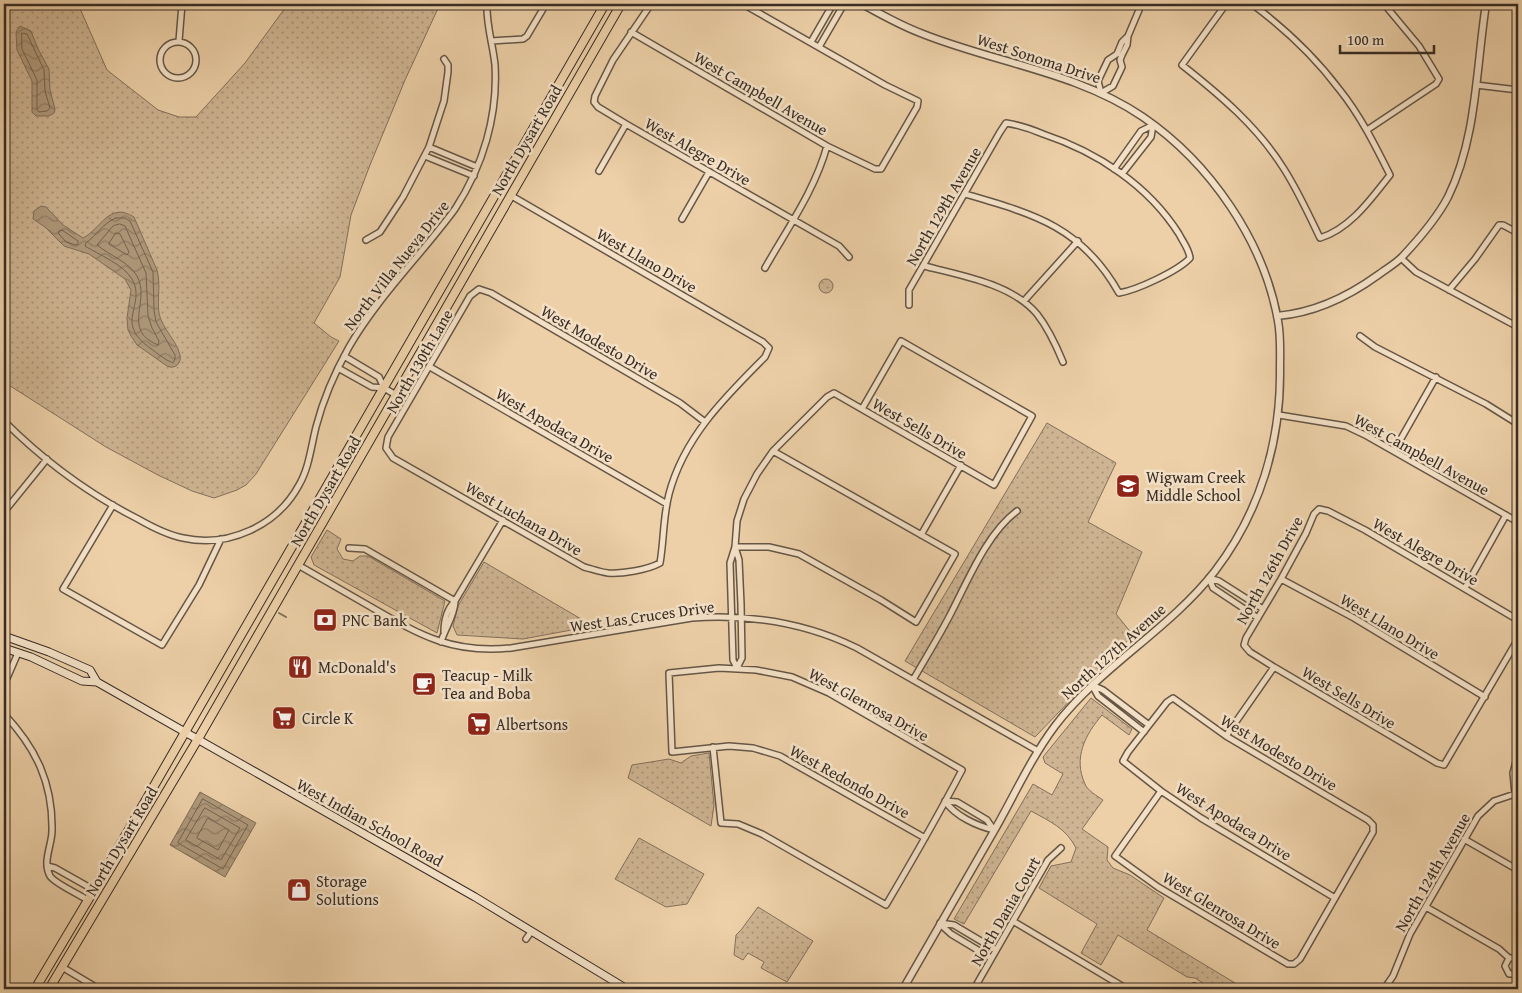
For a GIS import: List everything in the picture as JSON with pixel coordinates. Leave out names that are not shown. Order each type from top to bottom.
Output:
[{"type":"main road","name":"North Dysart Road","points":[[35,989],[605,4]]},
{"type":"main road","name":"North Dysart Road","points":[[49,989],[198,739],[620,4]]},
{"type":"main road","points":[[285,558],[298,565]]},
{"type":"main road","name":"West Indian School Road","points":[[4,636],[49,652],[90,670],[97,682]]},
{"type":"main road","name":"West Indian School Road","points":[[6,649],[82,681],[97,682],[475,897],[627,989]]},
{"type":"street","points":[[179,42],[182,4]]},
{"type":"street","name":"North Villa Nueva Drive","points":[[4,420],[47,459],[78,483],[113,505],[172,535],[192,540],[221,539],[244,533],[268,521],[278,513],[292,497],[304,475],[320,412],[344,356],[374,310],[455,209],[474,176],[487,139],[494,96],[494,66],[487,18],[487,4]]},
{"type":"street","points":[[491,41],[524,39],[546,4]]},
{"type":"street","points":[[631,32],[652,4]]},
{"type":"street","points":[[743,4],[819,47],[844,4]]},
{"type":"street","points":[[811,42],[833,4]]},
{"type":"street","name":"West Sonoma Drive","points":[[862,4],[924,35],[1064,78],[1101,93],[1121,103],[1180,146],[1219,190],[1251,244],[1265,276],[1277,316],[1280,348]]},
{"type":"street","points":[[1128,36],[1122,42],[1116,54],[1108,60],[1098,81],[1101,93],[1113,86],[1116,80],[1122,66],[1120,60],[1127,45],[1128,36],[1140,4]]},
{"type":"street","points":[[1226,4],[1182,65],[1238,112],[1283,167],[1320,238],[1330,235],[1357,214],[1371,200],[1390,175],[1366,130],[1339,89],[1297,41],[1252,4]]},
{"type":"street","points":[[1366,130],[1436,84],[1439,80],[1419,46],[1384,4]]},
{"type":"street","points":[[1277,316],[1311,309],[1339,299],[1364,285],[1401,258],[1447,198],[1460,166],[1476,85],[1486,4]]},
{"type":"street","name":"West Alegre Drive","points":[[631,32],[613,60],[595,96],[594,102],[598,107],[839,246],[849,258]]},
{"type":"street","name":"West Campbell Avenue","points":[[631,32],[827,146],[875,169],[881,169],[917,107],[918,101],[819,47]]},
{"type":"street","points":[[179,42],[190,45],[197,61],[192,72],[176,78],[165,72],[160,61],[161,55],[168,45],[179,42]]},
{"type":"street","points":[[366,240],[380,232],[403,197],[429,147],[444,101],[448,65],[444,59]]},
{"type":"street","points":[[1476,85],[1518,90]]},
{"type":"street","name":"North 129th Avenue","points":[[909,305],[909,290],[1006,123],[1016,124],[1069,143],[1114,169]]},
{"type":"street","points":[[599,171],[626,124]]},
{"type":"street","points":[[965,194],[1033,215],[1062,229],[1078,241],[1101,265],[1119,293],[1130,291],[1184,266],[1190,258],[1189,251],[1172,223],[1139,188],[1114,169],[1141,131],[1153,125]]},
{"type":"street","points":[[1122,174],[1151,137],[1153,125]]},
{"type":"street","points":[[765,268],[814,182],[827,146]]},
{"type":"street","points":[[429,147],[477,167]]},
{"type":"street","points":[[425,156],[474,176]]},
{"type":"street","points":[[682,219],[709,172]]},
{"type":"street","name":"West Llano Drive","points":[[510,195],[763,342],[769,348],[765,358],[718,405],[705,422]]},
{"type":"street","points":[[1449,290],[1475,259],[1498,225],[1503,225],[1518,233]]},
{"type":"street","points":[[1024,301],[1078,241]]},
{"type":"street","points":[[1401,258],[1416,272],[1518,328]]},
{"type":"street","points":[[924,266],[993,286],[1024,301],[1044,324],[1063,362]]},
{"type":"street","name":"North 130th Lane","points":[[386,448],[388,437],[470,296],[479,289]]},
{"type":"street","name":"West Modesto Drive","points":[[479,289],[491,293],[680,403],[705,422]]},
{"type":"street","points":[[1360,336],[1374,347],[1436,377],[1518,424]]},
{"type":"street","name":"West Sells Drive","points":[[773,451],[827,397],[834,393],[994,485],[1032,416],[901,341],[862,409]]},
{"type":"street","name":"North 127th Avenue","points":[[903,989],[1038,751],[1065,713],[1092,685],[1169,618],[1208,578],[1235,542],[1253,508],[1267,471],[1279,415],[1280,348]]},
{"type":"street","points":[[344,356],[379,377],[384,388]]},
{"type":"street","name":"West Apodaca Drive","points":[[430,367],[667,504]]},
{"type":"street","points":[[338,368],[372,388],[384,388],[396,395]]},
{"type":"street","points":[[1394,451],[1436,377]]},
{"type":"street","name":"West Campbell Avenue","points":[[1279,415],[1346,426],[1394,451],[1518,522]]},
{"type":"street","points":[[667,504],[674,479],[687,450],[705,422]]},
{"type":"street","name":"West Luchana Drive","points":[[386,448],[393,458],[584,567],[609,573],[637,570],[660,563],[667,504]]},
{"type":"street","points":[[735,547],[769,547],[790,550],[881,600],[916,622],[955,554],[773,451],[757,474],[744,499],[737,521],[735,547],[730,563],[733,660],[737,668]]},
{"type":"street","points":[[4,512],[47,459]]},
{"type":"street","points":[[921,535],[960,466]]},
{"type":"street","points":[[113,505],[64,589],[162,645],[195,591],[221,539]]},
{"type":"street","name":"West Alegre Drive","points":[[1319,509],[1328,511],[1365,530],[1518,620]]},
{"type":"street","name":"North 126th Drive","points":[[1244,645],[1246,638],[1306,534],[1314,514],[1319,509]]},
{"type":"street","points":[[913,680],[995,533],[1017,511]]},
{"type":"street","points":[[1465,588],[1506,515]]},
{"type":"street","points":[[441,642],[448,608],[455,601],[503,520]]},
{"type":"street","points":[[735,547],[739,560],[742,658],[737,668]]},
{"type":"street","points":[[350,548],[365,549],[455,601]]},
{"type":"street","name":"West Las Cruces Drive","points":[[298,565],[415,632],[441,642],[477,649],[494,650],[680,620],[711,617],[741,617],[791,624],[830,636],[857,648],[1038,751]]},
{"type":"street","points":[[1208,578],[1219,581],[1263,609]]},
{"type":"street","points":[[1208,578],[1213,588],[1258,618]]},
{"type":"street","name":"West Llano Drive","points":[[1281,579],[1354,618],[1485,697]]},
{"type":"street","points":[[444,632],[453,615],[455,601]]},
{"type":"street","points":[[446,613],[453,615]]},
{"type":"street","points":[[1485,697],[1518,639]]},
{"type":"street","name":"West Sells Drive","points":[[1244,645],[1250,652],[1274,667],[1437,763],[1444,765],[1485,697]]},
{"type":"street","points":[[4,657],[6,649]]},
{"type":"street","points":[[4,685],[18,653]]},
{"type":"street","points":[[1226,736],[1274,667]]},
{"type":"street","name":"West Glenrosa Drive","points":[[672,752],[669,674],[719,668],[756,670],[792,677],[829,693],[962,770],[946,801]]},
{"type":"street","points":[[1092,685],[1103,690],[1149,725],[1144,732],[1098,696],[1092,685]]},
{"type":"street","name":"West Modesto Drive","points":[[1149,725],[1173,698],[1226,736],[1368,820],[1373,825],[1373,832],[1335,898]]},
{"type":"street","points":[[4,714],[26,739],[44,772],[50,803],[52,831],[46,866],[51,878],[88,900]]},
{"type":"street","name":"West Apodaca Drive","points":[[1144,732],[1123,761],[1161,791],[1201,818],[1335,898]]},
{"type":"street","name":"West Redondo Drive","points":[[672,752],[729,746],[753,748],[780,756],[925,838]]},
{"type":"street","points":[[713,747],[721,823],[738,824],[762,834],[886,905],[946,801]]},
{"type":"street","name":"North 124th Avenue","points":[[1384,989],[1393,976],[1410,934],[1482,810],[1494,801],[1516,794],[1513,773],[1518,754]]},
{"type":"street","name":"West Glenrosa Drive","points":[[1161,791],[1115,856],[1166,892],[1288,964],[1294,964],[1300,959],[1335,898]]},
{"type":"street","points":[[946,801],[956,802],[987,820],[994,830]]},
{"type":"street","points":[[946,801],[951,809],[981,826],[994,830]]},
{"type":"street","points":[[1464,839],[1518,870]]},
{"type":"street","name":"North Dania Court","points":[[974,989],[1048,860],[1061,848]]},
{"type":"street","points":[[46,866],[55,868],[94,890]]},
{"type":"street","points":[[1426,907],[1499,949],[1509,958],[1518,958]]},
{"type":"street","points":[[1013,921],[1127,989]]},
{"type":"street","points":[[940,923],[954,925],[996,950]]},
{"type":"street","points":[[940,923],[951,934],[991,958]]},
{"type":"street","points":[[526,939],[531,932]]},
{"type":"street","points":[[1509,958],[1506,963],[1506,969],[1509,974],[1518,974]]},
{"type":"street","points":[[62,967],[100,989]]},
{"type":"street","points":[[1192,988],[1202,989]]},
{"type":"shaded area","points":[[4,4],[78,4],[107,70],[158,110],[179,117],[196,117],[245,63],[288,4],[440,4],[405,80],[351,215],[340,277],[314,323],[339,341],[256,474],[246,485],[237,490],[214,498],[192,491],[106,447],[4,382]]},
{"type":"shaded area","points":[[823,279],[829,279],[833,286],[829,293],[823,293],[819,289],[819,283]]},
{"type":"shaded area","points":[[1047,423],[1116,463],[1088,522],[1142,552],[1116,614],[1133,635],[1035,737],[905,661]]},
{"type":"shaded area","points":[[327,530],[341,539],[337,549],[343,559],[353,561],[360,556],[368,556],[445,601],[437,633],[314,565],[311,557]]},
{"type":"shaded area","points":[[484,562],[593,626],[523,639],[457,635],[453,626],[458,606]]},
{"type":"shaded area","points":[[1091,698],[1132,729],[1129,735],[1102,715],[1086,739],[1081,756],[1082,774],[1085,784],[1092,793],[1103,800],[1082,829],[1108,847],[1107,860],[1113,868],[1130,875],[1164,898],[1147,930],[1245,989],[1212,989],[1195,978],[1187,977],[1118,935],[1101,965],[1081,953],[1097,924],[1039,888],[1051,866],[1071,862],[1076,848],[1062,830],[1031,811],[964,924],[954,919],[1033,784],[1052,795],[1063,774],[1045,763],[1043,757]]},
{"type":"shaded area","points":[[709,753],[714,805],[711,826],[628,778],[632,765],[669,759],[681,763],[691,756]]},
{"type":"shaded area","points":[[639,838],[704,874],[687,904],[666,907],[615,879]]},
{"type":"shaded area","points":[[758,907],[813,941],[787,982],[761,968],[764,962],[748,953],[743,960],[734,955],[736,935]]},
{"type":"water","points":[[20,26],[31,31],[49,69],[50,90],[55,109],[54,113],[49,116],[36,116],[32,112],[32,81],[17,50],[16,32]]},
{"type":"water","points":[[41,206],[46,207],[63,225],[83,238],[112,214],[118,212],[134,217],[157,270],[159,313],[163,324],[178,349],[180,361],[177,365],[173,367],[167,366],[137,345],[128,330],[127,318],[131,290],[125,279],[89,254],[64,246],[45,227],[33,219],[34,211]]},
{"type":"water","points":[[200,792],[256,823],[225,877],[170,845]]},
{"type":"waterway","points":[[279,613],[286,617]]},
{"type":"place","name":"Wigwam Creek Middle School","points":[[1128,486]]},
{"type":"place","name":"PNC Bank","points":[[325,620]]},
{"type":"place","name":"McDonald's","points":[[300,667]]},
{"type":"place","name":"Teacup - Milk Tea and Boba","points":[[424,684]]},
{"type":"place","name":"Circle K","points":[[284,718]]},
{"type":"place","name":"Albertsons","points":[[479,724]]},
{"type":"place","name":"Storage Solutions","points":[[299,890]]}]
